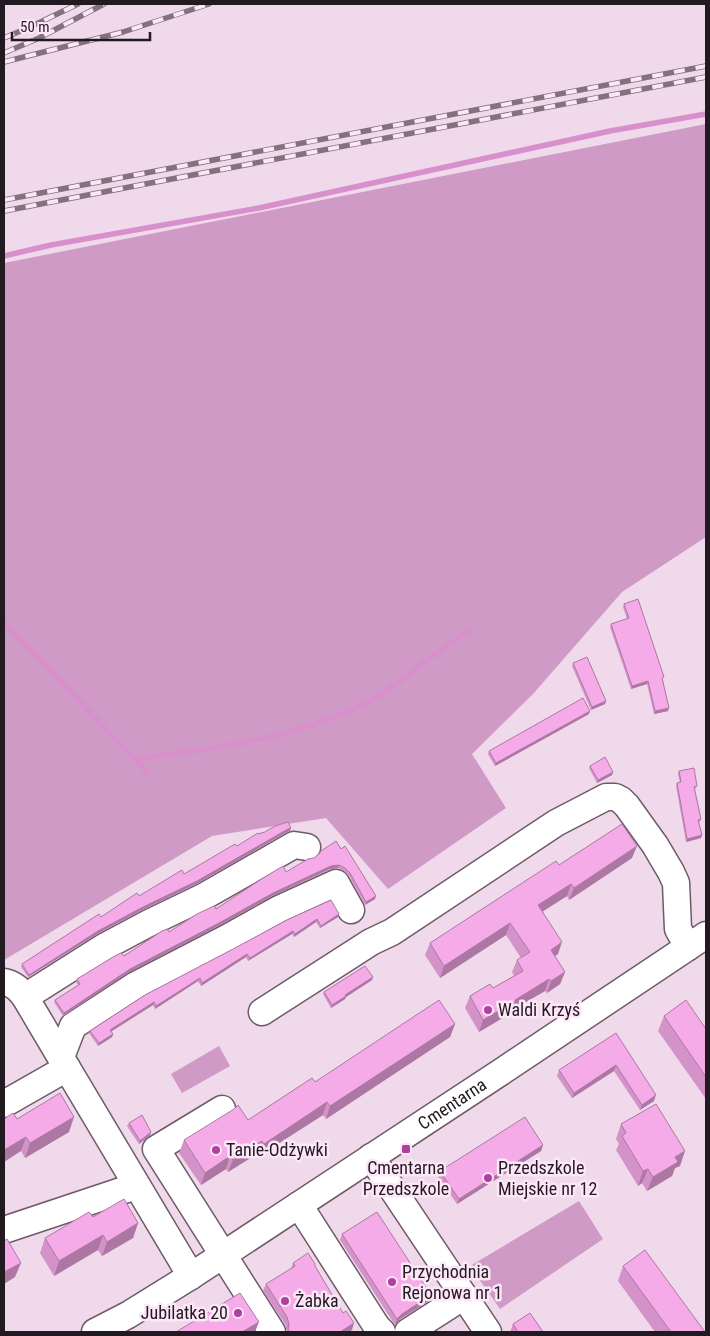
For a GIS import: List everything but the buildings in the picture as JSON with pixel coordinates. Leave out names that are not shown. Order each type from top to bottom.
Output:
[{"type":"street","points":[[262,1012],[371,942],[392,932],[556,822],[606,797],[615,797],[621,800],[655,845],[676,883],[678,893],[678,929],[697,941]]},
{"type":"street","points":[[26,997],[104,947],[203,896],[294,845],[322,865],[351,910]]},
{"type":"street","points":[[4,1104],[64,1063],[73,1026],[136,985],[279,909],[322,865]]},
{"type":"street","name":"Cmentarna","points":[[95,1332],[133,1324],[190,1276],[697,941]]},
{"type":"street","points":[[4,982],[19,988],[26,997],[190,1276]]},
{"type":"street","points":[[222,1109],[156,1149],[272,1332]]},
{"type":"street","points":[[371,1157],[488,1332]]},
{"type":"street","points":[[4,1230],[136,1186]]},
{"type":"street","points":[[299,1205],[382,1332]]},
{"type":"street","points":[[408,1332],[464,1296]]},
{"type":"shaded area","points":[[706,124],[706,537],[622,592],[533,694],[472,754],[506,808],[388,889],[326,818],[212,836],[4,960],[4,263]]},
{"type":"shaded area","points":[[219,1046],[230,1066],[182,1093],[171,1074]]},
{"type":"shaded area","points":[[579,1201],[603,1239],[500,1309],[470,1266]]},
{"type":"waterway","points":[[4,256],[51,245],[259,208],[610,131],[706,114]]},
{"type":"waterway","points":[[4,622],[147,772]]},
{"type":"waterway","points":[[135,759],[255,740],[313,725],[342,714],[369,701],[395,685],[443,648],[469,632]]},
{"type":"railway","points":[[4,38],[78,4]]},
{"type":"railway","points":[[4,53],[39,38],[104,4]]},
{"type":"railway","points":[[4,62],[123,32],[209,4]]},
{"type":"railway","points":[[4,200],[706,66]]},
{"type":"railway","points":[[4,211],[706,77]]},
{"type":"place","name":"Waldi Krzyś","points":[[488,1010]]},
{"type":"place","name":"Cmentarna Przedszkole","points":[[406,1149]]},
{"type":"place","name":"Tanie-Odżywki","points":[[216,1150]]},
{"type":"place","name":"Przedszkole Miejskie nr 12","points":[[488,1178]]},
{"type":"place","name":"Przychodnia Rejonowa nr 1","points":[[392,1282]]},
{"type":"place","name":"Żabka","points":[[285,1301]]},
{"type":"place","name":"Jubilatka 20","points":[[238,1313]]}]
